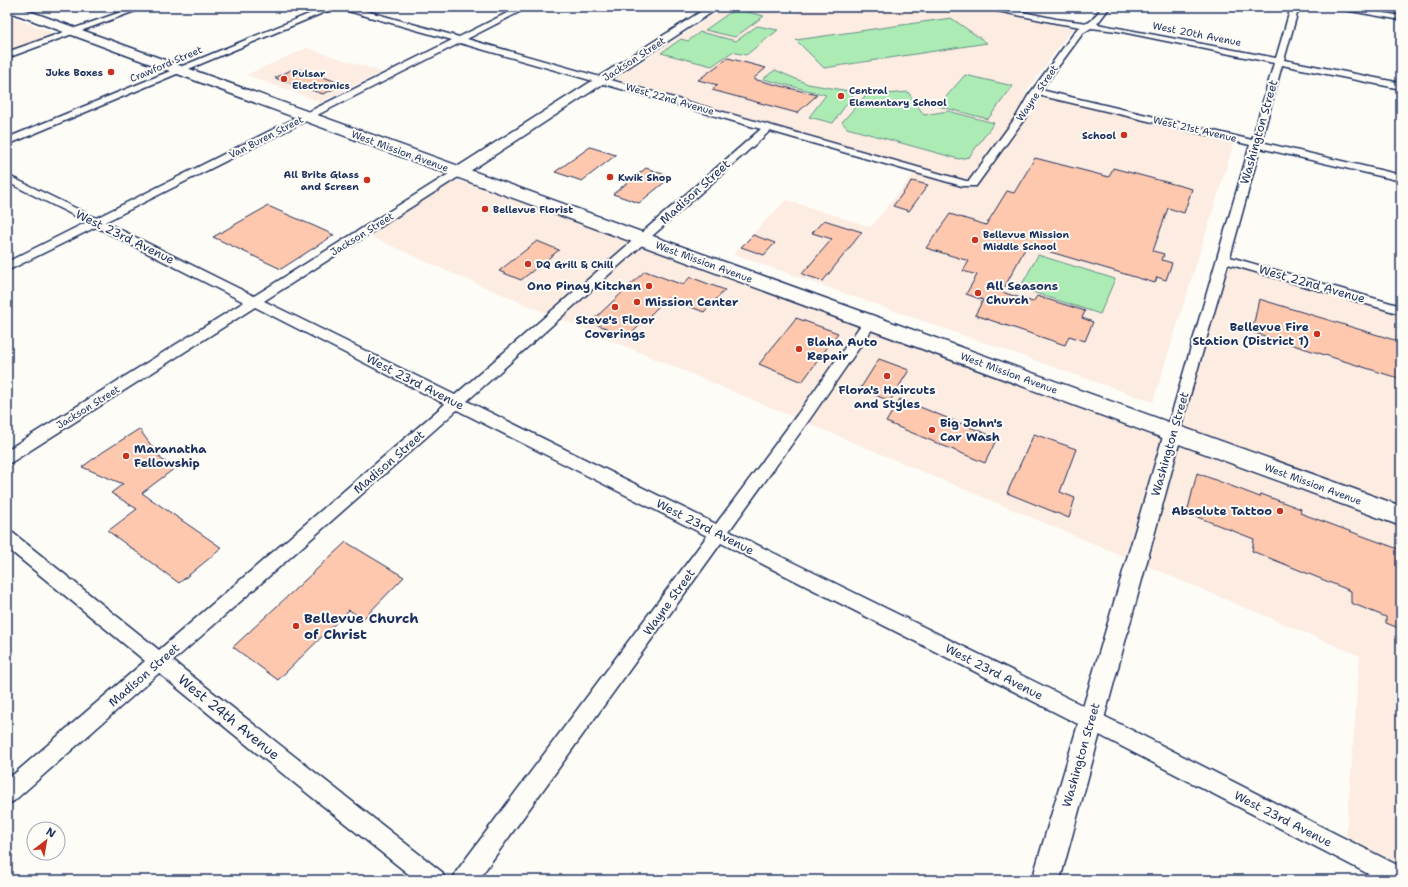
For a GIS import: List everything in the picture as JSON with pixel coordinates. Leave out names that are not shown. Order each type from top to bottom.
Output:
[{"type":"main road","name":"West Mission Avenue","points":[[7,7],[1401,516]]},
{"type":"street","points":[[7,55],[142,7]]},
{"type":"street","name":"Crawford Street","points":[[7,142],[333,7]]},
{"type":"street","name":"West 22nd Avenue","points":[[344,7],[768,128],[960,182],[972,184]]},
{"type":"street","name":"Van Buren Street","points":[[7,267],[525,7]]},
{"type":"street","name":"Jackson Street","points":[[7,458],[459,172],[715,7]]},
{"type":"street","name":"West 20th Avenue","points":[[988,7],[1089,26],[1117,29],[1401,86]]},
{"type":"street","name":"Wayne Street","points":[[972,184],[1080,31],[1095,22],[1106,7]]},
{"type":"street","name":"Washington Street","points":[[1046,880],[1173,433],[1204,332],[1255,144],[1295,7]]},
{"type":"street","points":[[1339,7],[1401,18]]},
{"type":"street","name":"West 21st Avenue","points":[[1036,92],[1401,178]]},
{"type":"street","name":"Madison Street","points":[[7,794],[456,403],[768,128]]},
{"type":"street","name":"West 23rd Avenue","points":[[7,178],[1091,720],[1401,879]]},
{"type":"street","name":"West 22nd Avenue","points":[[1224,259],[1401,310]]},
{"type":"street","name":"Wayne Street","points":[[464,880],[802,419],[870,322]]},
{"type":"street","name":"West 24th Avenue","points":[[7,538],[434,880]]},
{"type":"shaded area","name":"Bellevue Mission Middle School","points":[[725,7],[757,7],[793,15],[804,7],[971,7],[1073,28],[1025,93],[1234,143],[1153,402],[733,254],[786,200],[871,227],[917,170],[610,82]]},
{"type":"shaded area","points":[[7,16],[56,34],[7,51]]},
{"type":"shaded area","points":[[307,48],[382,72],[321,102],[246,75]]},
{"type":"shaded area","points":[[457,180],[1173,433],[1223,259],[1401,310],[1401,879],[1345,850],[1360,656],[454,274],[363,233]]},
{"type":"green space","points":[[735,9],[764,16],[735,37],[705,30]]},
{"type":"green space","points":[[951,18],[987,43],[824,68],[796,40]]},
{"type":"green space","points":[[757,26],[778,30],[746,55],[732,52],[712,66],[661,53],[681,39],[688,41],[700,32],[736,41]]},
{"type":"green space","points":[[775,70],[808,84],[855,92],[833,123],[809,117],[826,95],[763,79]]},
{"type":"green space","points":[[965,75],[1013,86],[988,119],[938,106]]},
{"type":"green space","points":[[908,92],[924,115],[948,111],[994,123],[969,157],[959,159],[847,128],[842,122],[865,96]]},
{"type":"green space","points":[[1038,255],[1115,279],[1100,314],[1020,288]]},
{"type":"building","name":"Central Elementary School","points":[[728,58],[766,68],[753,79],[817,95],[797,113],[712,90],[718,85],[698,80]]},
{"type":"building","points":[[295,68],[344,84],[323,94],[275,78]]},
{"type":"building","points":[[590,147],[616,155],[582,181],[555,172]]},
{"type":"building","name":"Bellevue Mission Middle School","points":[[1035,158],[1109,177],[1113,168],[1192,189],[1184,213],[1168,208],[1153,251],[1164,254],[1162,260],[1172,263],[1166,280],[1157,277],[1155,283],[1027,245],[1002,292],[1033,302],[1037,296],[1085,311],[1082,318],[1093,322],[1085,341],[1069,336],[1065,345],[975,315],[983,300],[966,294],[977,275],[963,271],[969,261],[926,248],[950,214],[986,225],[1007,191],[1014,193]]},
{"type":"building","points":[[646,168],[671,177],[639,203],[613,194]]},
{"type":"building","points":[[912,181],[928,185],[909,211],[893,206]]},
{"type":"building","points":[[268,206],[334,235],[281,269],[213,237]]},
{"type":"building","points":[[824,220],[862,232],[823,281],[802,274],[832,239],[812,233]]},
{"type":"building","points":[[753,235],[775,243],[764,255],[741,247]]},
{"type":"building","points":[[537,241],[559,250],[521,280],[499,271]]},
{"type":"building","name":"Mission Center","points":[[645,271],[683,285],[690,277],[725,290],[704,312],[667,298],[628,337],[591,322]]},
{"type":"building","points":[[1259,299],[1401,342],[1401,379],[1252,332]]},
{"type":"building","name":"Blaha Auto Repair","points":[[796,318],[838,333],[802,382],[759,364]]},
{"type":"building","name":"Flora's Haircuts and Styles","points":[[879,359],[909,370],[890,401],[860,389]]},
{"type":"building","name":"Big John's Car Wash","points":[[900,399],[997,438],[985,463],[886,422]]},
{"type":"building","points":[[139,429],[162,460],[175,468],[142,493],[222,548],[179,583],[108,531],[137,509],[111,493],[123,484],[82,467]]},
{"type":"building","points":[[1034,434],[1076,449],[1060,492],[1075,498],[1069,518],[1007,493]]},
{"type":"building","points":[[1197,473],[1260,497],[1261,494],[1301,509],[1300,513],[1401,550],[1401,629],[1386,623],[1386,617],[1351,603],[1351,591],[1252,551],[1254,539],[1187,513]]},
{"type":"building","points":[[346,542],[404,577],[363,619],[349,610],[278,680],[233,647]]},
{"type":"place","name":"Juke Boxes","points":[[111,72]]},
{"type":"place","name":"Pulsar Electronics","points":[[284,79]]},
{"type":"place","name":"Central Elementary School","points":[[841,96]]},
{"type":"place","name":"School","points":[[1124,135]]},
{"type":"place","name":"Kwik Shop","points":[[610,177]]},
{"type":"place","name":"All Brite Glass and Screen","points":[[367,180]]},
{"type":"place","name":"Bellevue Florist","points":[[485,209]]},
{"type":"place","name":"Bellevue Mission Middle School","points":[[975,240]]},
{"type":"place","name":"DQ Grill & Chill","points":[[528,264]]},
{"type":"place","name":"Ono Pinay Kitchen","points":[[649,286]]},
{"type":"place","name":"All Seasons Church","points":[[978,293]]},
{"type":"place","name":"Mission Center","points":[[637,302]]},
{"type":"place","name":"Steve's Floor Coverings","points":[[615,307]]},
{"type":"place","name":"Bellevue Fire Station (District 1)","points":[[1317,334]]},
{"type":"place","name":"Blaha Auto Repair","points":[[799,349]]},
{"type":"place","name":"Flora's Haircuts and Styles","points":[[887,376]]},
{"type":"place","name":"Big John's Car Wash","points":[[932,430]]},
{"type":"place","name":"Maranatha Fellowship","points":[[126,456]]},
{"type":"place","name":"Absolute Tattoo","points":[[1280,511]]},
{"type":"place","name":"Bellevue Church of Christ","points":[[296,626]]}]
